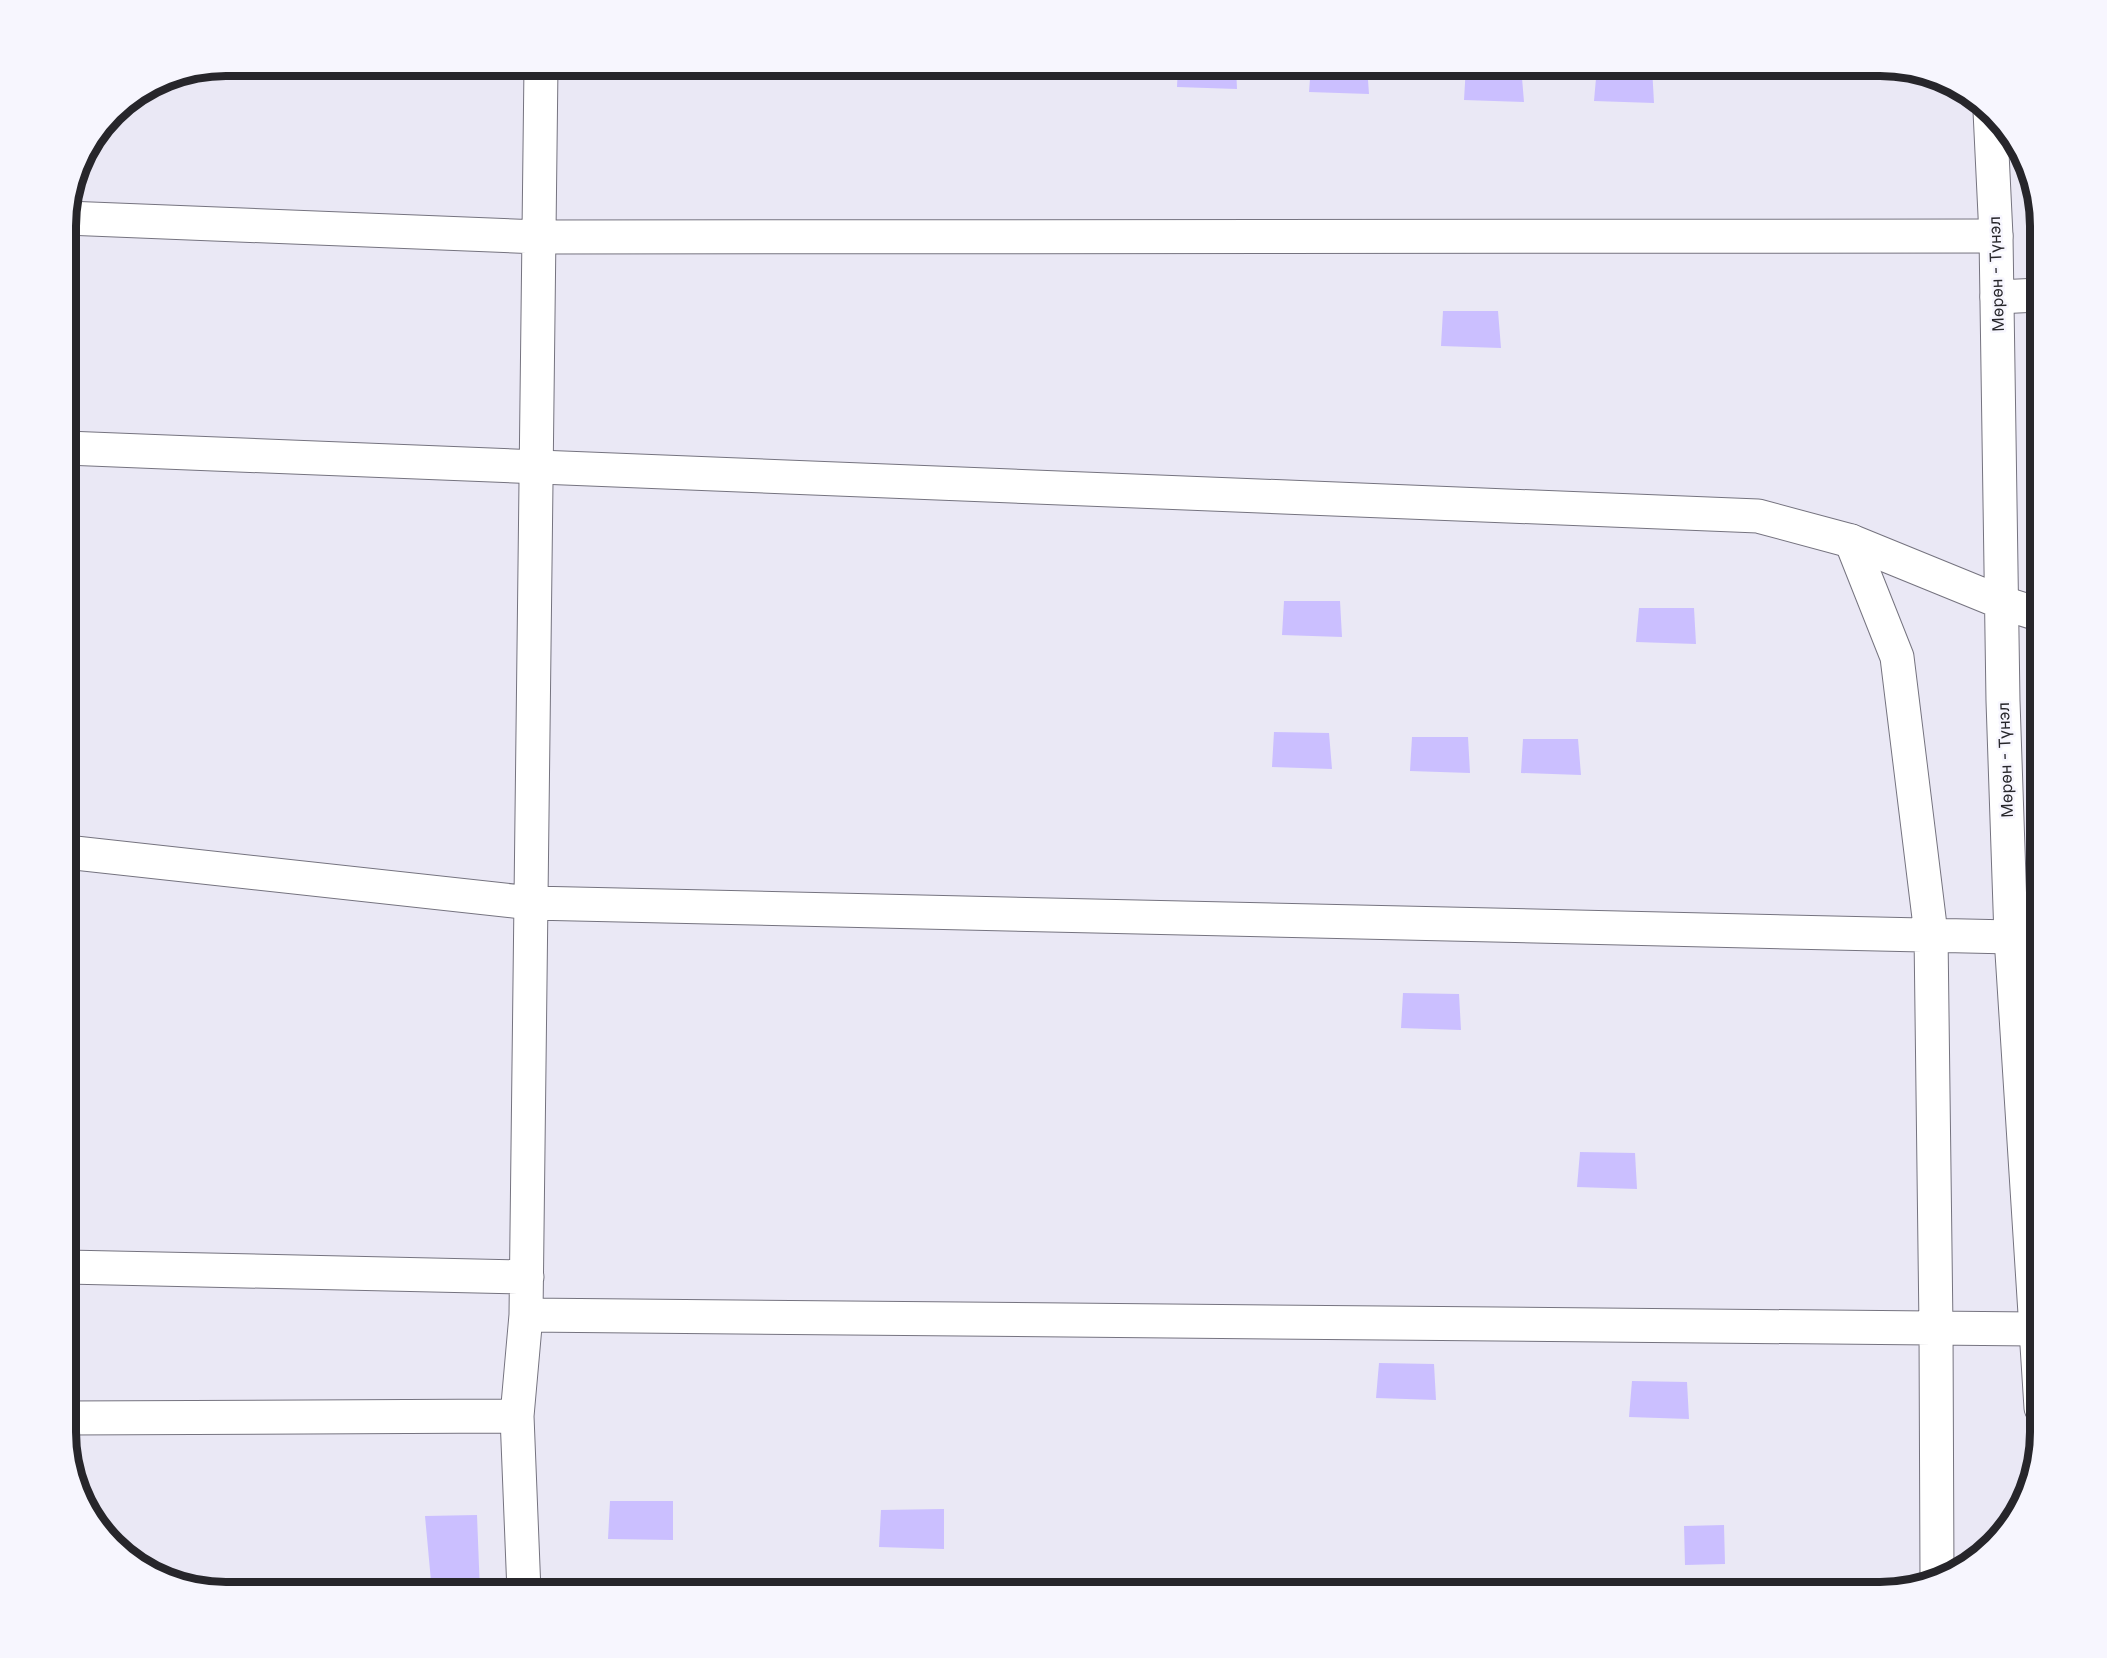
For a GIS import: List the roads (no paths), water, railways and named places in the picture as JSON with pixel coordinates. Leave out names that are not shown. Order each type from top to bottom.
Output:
[{"type":"street","points":[[524,1582],[517,1416],[527,1277],[541,77]]},
{"type":"street","name":"Мөрөн - Түнэл","points":[[1991,126],[1996,236],[2003,701],[2012,937],[2030,1066]]},
{"type":"street","points":[[77,218],[539,237],[1996,236]]},
{"type":"street","points":[[1997,297],[2030,296]]},
{"type":"street","points":[[77,448],[1758,516],[1851,541],[2002,603],[2030,612]]},
{"type":"street","points":[[1851,541],[1898,657],[1931,934],[1937,1570]]},
{"type":"street","points":[[77,853],[531,903],[2012,937]]},
{"type":"street","points":[[77,1267],[527,1277]]},
{"type":"street","points":[[526,1315],[2030,1329]]},
{"type":"street","points":[[77,1418],[517,1416]]}]
